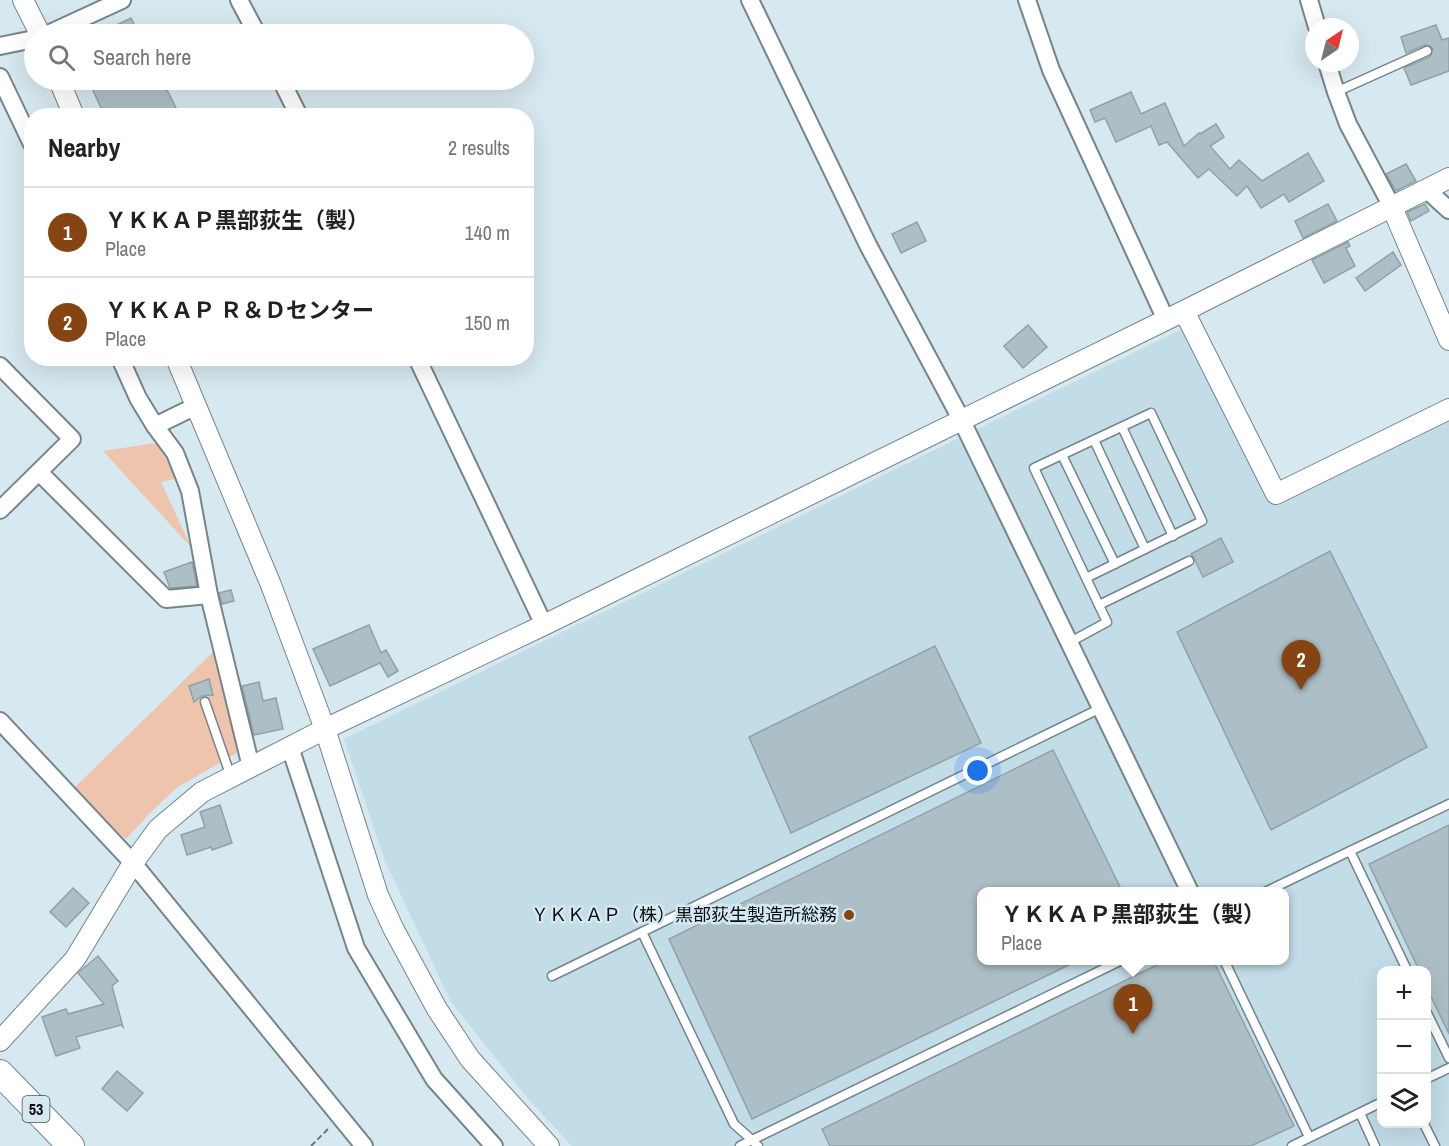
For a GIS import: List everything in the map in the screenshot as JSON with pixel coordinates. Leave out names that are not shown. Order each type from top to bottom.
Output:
[{"type":"main road","name":"53","points":[[0,1073],[71,1146]]},
{"type":"street","points":[[23,0],[35,24]]},
{"type":"street","points":[[70,24],[122,0]]},
{"type":"street","points":[[239,0],[252,24]]},
{"type":"street","points":[[750,0],[868,245],[961,419],[1188,887]]},
{"type":"street","points":[[1027,0],[1051,70],[1166,320]]},
{"type":"street","points":[[1310,0],[1315,18]]},
{"type":"street","points":[[0,46],[24,41]]},
{"type":"street","points":[[1329,72],[1348,124],[1391,205],[1449,340]]},
{"type":"street","points":[[0,77],[24,127]]},
{"type":"street","points":[[63,90],[71,108]]},
{"type":"street","points":[[285,90],[295,108]]},
{"type":"street","points":[[0,1041],[75,959],[133,863],[158,829],[202,792],[325,729],[544,625],[1166,320],[1391,205],[1449,178]]},
{"type":"street","points":[[1426,189],[1449,210]]},
{"type":"street","points":[[1184,311],[1276,494],[1449,409]]},
{"type":"street","points":[[0,366],[72,440],[0,510]]},
{"type":"street","points":[[124,366],[138,398],[175,453],[190,491],[209,596],[251,767]]},
{"type":"street","points":[[179,366],[271,585],[325,729],[378,895],[412,964],[470,1059],[549,1146]]},
{"type":"street","points":[[421,366],[544,625]]},
{"type":"street","points":[[155,426],[196,406]]},
{"type":"street","points":[[39,472],[166,600],[209,596]]},
{"type":"street","points":[[0,721],[133,863],[364,1146]]},
{"type":"street","points":[[290,747],[356,948],[434,1079],[494,1146]]},
{"type":"lane","points":[[1335,92],[1427,51]]},
{"type":"lane","points":[[1070,642],[1107,622],[1086,578],[1034,468],[1151,413],[1202,521],[1086,578]]},
{"type":"lane","points":[[1122,427],[1173,536]]},
{"type":"lane","points":[[1094,440],[1145,549]]},
{"type":"lane","points":[[1062,455],[1115,564]]},
{"type":"lane","points":[[1099,605],[1189,561]]},
{"type":"lane","points":[[205,702],[231,777]]},
{"type":"lane","points":[[552,976],[1102,708]]},
{"type":"lane","points":[[1274,887],[1449,804]]},
{"type":"lane","points":[[1350,851],[1405,966]]},
{"type":"lane","points":[[642,932],[734,1124],[755,1143]]},
{"type":"lane","points":[[740,1146],[755,1143],[1112,965]]},
{"type":"lane","points":[[1226,965],[1309,1137]]},
{"type":"lane","points":[[1430,1020],[1449,1058]]},
{"type":"lane","points":[[1431,1077],[1449,1068]]},
{"type":"lane","points":[[1292,1146],[1377,1104]]},
{"type":"lane","points":[[1360,1113],[1375,1146]]},
{"type":"lane","points":[[1426,1128],[1435,1146]]},
{"type":"path","points":[[311,1146],[340,1117]]},
{"type":"shaded area","points":[[1182,329],[1273,505],[1449,419],[1449,1146],[572,1146],[530,1101],[451,1002],[385,861],[344,739]]},
{"type":"shaded area","points":[[156,443],[178,478],[161,482],[191,547],[103,451]]},
{"type":"shaded area","points":[[215,650],[240,751],[176,788],[126,839],[101,819],[73,789]]},
{"type":"building","points":[[131,18],[134,24],[119,24]]},
{"type":"building","points":[[1436,25],[1442,40],[1449,38],[1449,71],[1411,85],[1404,68],[1430,57],[1433,49],[1425,45],[1406,53],[1401,37]]},
{"type":"building","points":[[93,90],[167,90],[176,108],[101,108]]},
{"type":"building","points":[[1131,92],[1141,114],[1165,103],[1184,146],[1199,133],[1216,124],[1224,137],[1210,146],[1230,169],[1239,160],[1262,181],[1308,153],[1324,181],[1289,202],[1284,194],[1261,208],[1247,186],[1237,196],[1209,169],[1198,178],[1167,142],[1159,145],[1151,126],[1116,142],[1105,118],[1095,122],[1090,110]]},
{"type":"building","points":[[1406,164],[1416,181],[1396,191],[1386,174]]},
{"type":"building","points":[[1328,204],[1337,221],[1303,238],[1295,221]]},
{"type":"building","points":[[1425,204],[1429,211],[1411,221],[1407,212]]},
{"type":"building","points":[[917,222],[926,241],[901,253],[892,234]]},
{"type":"building","points":[[1348,242],[1350,246],[1346,248],[1355,266],[1324,283],[1312,260]]},
{"type":"building","points":[[1393,252],[1401,265],[1365,291],[1356,278]]},
{"type":"building","points":[[1028,325],[1047,347],[1023,368],[1004,346]]},
{"type":"building","points":[[1221,538],[1233,562],[1203,577],[1191,554]]},
{"type":"building","points":[[1330,551],[1427,747],[1271,830],[1177,632]]},
{"type":"building","points":[[192,562],[197,586],[170,588],[164,572]]},
{"type":"building","points":[[231,590],[234,601],[222,604],[219,593]]},
{"type":"building","points":[[369,625],[381,653],[386,650],[398,671],[388,677],[380,663],[330,686],[313,649]]},
{"type":"building","points":[[935,646],[981,743],[791,833],[749,737]]},
{"type":"building","points":[[209,679],[213,695],[202,696],[194,702],[189,686]]},
{"type":"building","points":[[259,682],[263,701],[276,698],[283,729],[254,735],[242,686]]},
{"type":"building","name":"ＹＫＫＡＰ（株）黒部荻生製造所総務","points":[[1053,750],[1120,887],[977,887],[977,965],[1069,965],[752,1119],[669,939]]},
{"type":"building","points":[[220,805],[232,843],[187,855],[181,835],[205,827],[200,812]]},
{"type":"building","points":[[1449,825],[1449,1034],[1431,996],[1431,966],[1417,966],[1369,864]]},
{"type":"building","points":[[73,888],[89,903],[66,927],[50,912]]},
{"type":"building","points":[[98,956],[118,981],[112,986],[123,1027],[121,1025],[76,1037],[80,1048],[56,1056],[42,1017],[66,1009],[68,1014],[104,1004],[78,973]]},
{"type":"building","points":[[1157,965],[1215,965],[1294,1126],[1251,1146],[830,1146],[822,1129]]},
{"type":"building","points":[[117,1071],[143,1093],[127,1111],[102,1089]]},
{"type":"place","name":"ＹＫＫＡＰ Ｒ＆Ｄセンター","points":[[1301,690]]},
{"type":"place","name":"ＹＫＫＡＰ（株）黒部荻生製造所総務","points":[[849,915]]},
{"type":"place","name":"ＹＫＫＡＰ黒部荻生（製）","points":[[1133,1034]]}]
